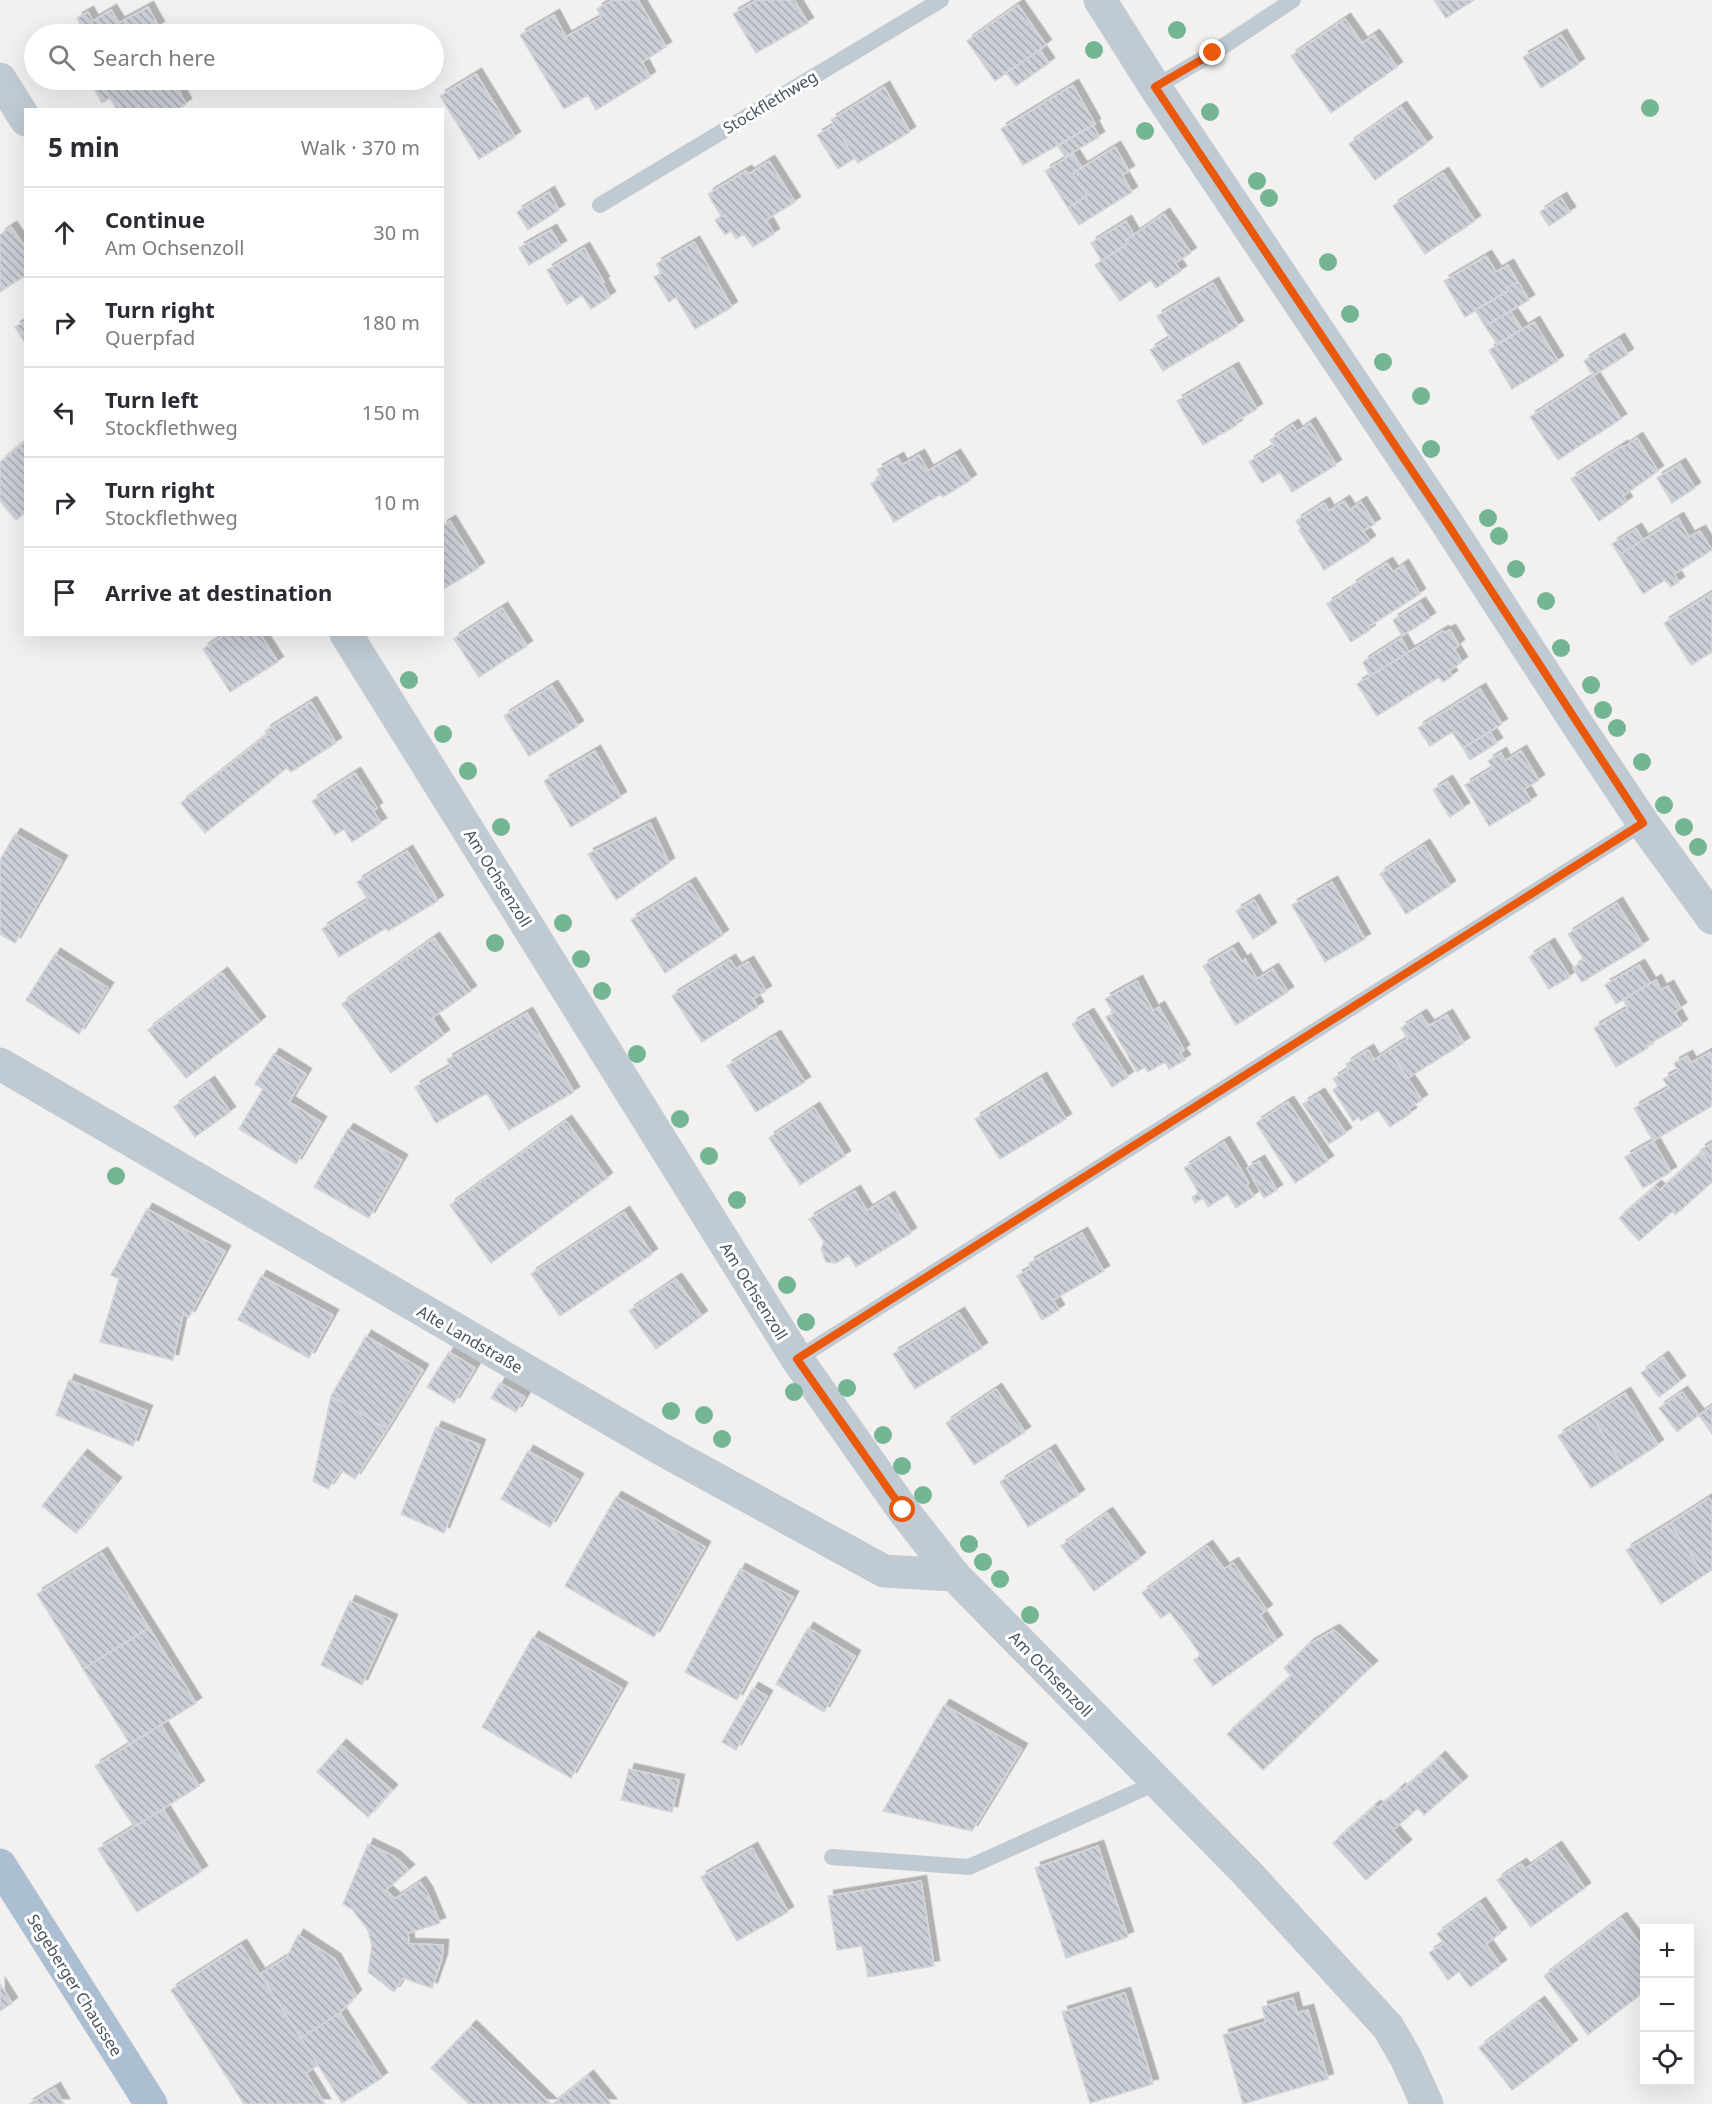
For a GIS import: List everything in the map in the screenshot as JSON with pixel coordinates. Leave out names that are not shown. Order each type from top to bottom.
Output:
[{"type":"main road","name":"Segeberger Chaussee","points":[[0,1865],[151,2104]]},
{"type":"street","points":[[1100,0],[1155,87],[1445,520],[1643,823],[1712,918]]},
{"type":"street","points":[[0,79],[24,117]]},
{"type":"street","name":"Am Ochsenzoll","points":[[347,636],[797,1359],[903,1510],[954,1575],[1246,1873],[1388,2027],[1406,2058],[1427,2104]]},
{"type":"street","name":"Alte Landstraße","points":[[0,1064],[663,1450],[884,1571],[954,1575]]},
{"type":"lane","name":"Stockflethweg","points":[[600,205],[941,0]]},
{"type":"lane","points":[[1155,87],[1213,53],[1293,0]]},
{"type":"lane","points":[[797,1359],[1643,823]]},
{"type":"lane","points":[[832,1857],[969,1867],[1156,1783]]},
{"type":"building","points":[[613,0],[638,0],[666,47],[642,62],[650,77],[596,110],[588,95],[564,109],[520,35],[554,15],[566,37],[601,17],[597,9]]},
{"type":"building","points":[[757,0],[794,0],[808,23],[756,53],[733,14]]},
{"type":"building","points":[[1434,0],[1474,0],[1446,18]]},
{"type":"building","points":[[1018,5],[1046,45],[995,81],[967,41]]},
{"type":"building","points":[[148,7],[157,24],[80,24],[77,18],[88,12],[93,21],[111,10],[119,23]]},
{"type":"building","points":[[1345,19],[1362,43],[1374,35],[1397,67],[1331,113],[1291,56]]},
{"type":"building","points":[[1561,35],[1579,64],[1541,88],[1523,57]]},
{"type":"building","points":[[1040,50],[1049,63],[1016,86],[1006,73]]},
{"type":"building","points":[[476,74],[515,137],[479,159],[440,96]]},
{"type":"building","points":[[1073,85],[1095,124],[1023,165],[1001,129]]},
{"type":"building","points":[[884,87],[910,132],[858,163],[831,120]]},
{"type":"building","points":[[95,90],[178,90],[186,104],[180,108],[116,108],[110,98],[102,103]]},
{"type":"building","points":[[1401,107],[1427,143],[1375,180],[1349,144]]},
{"type":"building","points":[[834,125],[855,158],[838,169],[817,135]]},
{"type":"building","points":[[1093,125],[1099,137],[1065,157],[1058,146]]},
{"type":"building","points":[[1115,147],[1129,171],[1122,175],[1132,192],[1079,225],[1068,208],[1087,196],[1073,173]]},
{"type":"building","points":[[1073,154],[1082,168],[1073,173],[1087,196],[1068,208],[1045,171]]},
{"type":"building","points":[[769,161],[795,202],[766,220],[774,234],[753,247],[744,234],[736,239],[731,231],[725,235],[715,220],[721,216],[708,194],[746,171],[749,174]]},
{"type":"building","points":[[1443,173],[1475,221],[1425,254],[1393,206]]},
{"type":"building","points":[[549,192],[559,210],[528,230],[517,212]]},
{"type":"building","points":[[1561,198],[1570,212],[1549,226],[1540,212]]},
{"type":"building","points":[[1164,214],[1191,253],[1175,263],[1181,271],[1156,288],[1151,280],[1120,301],[1095,265],[1127,244],[1125,241]]},
{"type":"building","points":[[1126,221],[1134,235],[1125,241],[1127,244],[1102,261],[1091,243]]},
{"type":"building","points":[[11,227],[24,245],[24,276],[0,292],[0,235]]},
{"type":"building","points":[[551,230],[561,246],[529,265],[519,248]]},
{"type":"building","points":[[694,242],[732,307],[695,329],[676,297],[669,302],[654,277],[662,273],[656,264]]},
{"type":"building","points":[[584,248],[610,297],[591,309],[582,295],[567,305],[547,270]]},
{"type":"building","points":[[1486,256],[1496,272],[1508,265],[1518,282],[1506,288],[1508,291],[1465,317],[1444,281]]},
{"type":"building","points":[[1518,282],[1529,300],[1485,326],[1475,310],[1508,291],[1506,288]]},
{"type":"building","points":[[1213,283],[1238,326],[1163,371],[1150,350],[1170,338],[1157,316]]},
{"type":"building","points":[[1510,311],[1522,329],[1497,344],[1485,326]]},
{"type":"building","points":[[24,322],[24,341],[15,327]]},
{"type":"building","points":[[1534,322],[1558,361],[1512,389],[1489,350]]},
{"type":"building","points":[[1619,339],[1628,354],[1593,376],[1584,361]]},
{"type":"building","points":[[1233,368],[1257,409],[1235,422],[1237,425],[1203,445],[1177,401]]},
{"type":"building","points":[[1593,376],[1621,419],[1558,460],[1530,417]]},
{"type":"building","points":[[1310,423],[1336,465],[1292,492],[1280,472],[1262,483],[1249,462],[1274,446],[1270,440],[1293,425],[1297,432]]},
{"type":"building","points":[[1637,438],[1658,471],[1623,496],[1627,502],[1599,521],[1571,479]]},
{"type":"building","points":[[24,443],[24,514],[16,520],[0,501],[0,462]]},
{"type":"building","points":[[919,455],[928,471],[955,455],[971,480],[943,497],[941,494],[894,522],[871,484],[881,477],[877,470],[898,458],[902,465]]},
{"type":"building","points":[[1680,464],[1695,488],[1672,503],[1657,478]]},
{"type":"building","points":[[1344,501],[1350,510],[1361,502],[1375,524],[1363,531],[1370,541],[1324,570],[1299,530],[1301,528],[1296,521],[1324,503],[1329,511]]},
{"type":"building","points":[[1678,518],[1689,537],[1700,531],[1712,550],[1674,574],[1679,582],[1671,587],[1665,580],[1643,594],[1619,555]]},
{"type":"building","points":[[450,521],[479,568],[444,589],[444,525]]},
{"type":"building","points":[[1636,529],[1643,540],[1619,555],[1612,544]]},
{"type":"building","points":[[1387,563],[1393,572],[1403,565],[1420,594],[1368,627],[1370,630],[1351,642],[1327,604]]},
{"type":"building","points":[[1712,593],[1712,652],[1691,665],[1664,623]]},
{"type":"building","points":[[1420,603],[1430,618],[1402,636],[1393,620]]},
{"type":"building","points":[[502,608],[527,646],[479,677],[454,639]]},
{"type":"building","points":[[1450,630],[1459,645],[1454,649],[1462,662],[1449,671],[1452,676],[1443,682],[1439,677],[1377,716],[1357,684],[1443,631],[1444,633]]},
{"type":"building","points":[[223,636],[261,636],[278,662],[230,692],[203,649]]},
{"type":"building","points":[[1401,638],[1409,652],[1370,676],[1363,662]]},
{"type":"building","points":[[552,686],[578,726],[529,756],[504,716]]},
{"type":"building","points":[[1480,689],[1502,724],[1463,748],[1452,732],[1430,746],[1418,728]]},
{"type":"building","points":[[311,702],[336,743],[291,772],[287,768],[205,833],[181,803],[267,735],[265,731]]},
{"type":"building","points":[[1490,732],[1497,743],[1470,760],[1463,748]]},
{"type":"building","points":[[595,751],[621,797],[571,827],[544,781]]},
{"type":"building","points":[[1521,751],[1539,780],[1524,789],[1531,801],[1489,826],[1465,785],[1493,768],[1488,761],[1501,753],[1505,761]]},
{"type":"building","points":[[355,773],[377,808],[373,811],[381,823],[352,842],[344,829],[335,835],[312,801]]},
{"type":"building","points":[[1447,781],[1464,808],[1450,817],[1433,790]]},
{"type":"building","points":[[650,823],[669,863],[616,900],[588,854]]},
{"type":"building","points":[[15,834],[62,861],[15,943],[0,934],[0,860]]},
{"type":"building","points":[[1424,845],[1450,886],[1406,914],[1380,874]]},
{"type":"building","points":[[407,851],[438,901],[388,931],[386,928],[339,957],[322,929],[368,900],[357,882]]},
{"type":"building","points":[[1332,882],[1365,939],[1325,962],[1292,905]]},
{"type":"building","points":[[690,883],[723,935],[665,973],[631,920]]},
{"type":"building","points":[[1254,900],[1271,928],[1253,939],[1236,911]]},
{"type":"building","points":[[1617,903],[1643,945],[1582,982],[1573,968],[1584,960],[1568,934]]},
{"type":"building","points":[[434,938],[471,991],[432,1018],[444,1035],[391,1073],[342,1004]]},
{"type":"building","points":[[1549,944],[1570,977],[1549,989],[1529,957]]},
{"type":"building","points":[[1233,948],[1242,962],[1245,959],[1257,979],[1273,969],[1288,992],[1236,1025],[1203,966]]},
{"type":"building","points":[[55,954],[108,988],[79,1034],[26,1000]]},
{"type":"building","points":[[730,960],[736,969],[748,962],[766,991],[753,999],[758,1007],[702,1042],[672,996]]},
{"type":"building","points":[[1639,965],[1650,983],[1616,1004],[1605,985]]},
{"type":"building","points":[[222,973],[260,1022],[186,1078],[148,1030]]},
{"type":"building","points":[[1656,980],[1661,990],[1668,986],[1681,1008],[1675,1012],[1682,1025],[1647,1045],[1648,1048],[1616,1067],[1594,1028],[1628,1008],[1623,1000]]},
{"type":"building","points":[[1137,981],[1153,1011],[1159,1007],[1184,1050],[1180,1053],[1185,1060],[1169,1069],[1165,1062],[1148,1072],[1145,1067],[1137,1072],[1106,1017],[1114,1013],[1105,999]]},
{"type":"building","points":[[527,1013],[574,1092],[509,1130],[487,1093],[436,1123],[415,1087],[451,1066],[447,1060]]},
{"type":"building","points":[[1088,1014],[1128,1077],[1112,1087],[1072,1024]]},
{"type":"building","points":[[1421,1015],[1429,1026],[1447,1015],[1464,1043],[1408,1078],[1389,1050],[1408,1039],[1401,1028]]},
{"type":"building","points":[[775,1036],[805,1082],[756,1112],[727,1066]]},
{"type":"building","points":[[1368,1050],[1374,1060],[1389,1050],[1422,1100],[1408,1109],[1411,1113],[1390,1127],[1378,1110],[1361,1121],[1359,1117],[1353,1121],[1333,1090],[1338,1086],[1333,1079],[1349,1069],[1346,1064]]},
{"type":"building","points":[[1710,1052],[1712,1056],[1712,1106],[1653,1141],[1634,1108],[1669,1088],[1663,1079],[1678,1071],[1674,1063],[1687,1056],[1691,1063]]},
{"type":"building","points":[[274,1054],[306,1074],[289,1102],[321,1122],[296,1164],[239,1129],[263,1089],[255,1084]]},
{"type":"building","points":[[1041,1078],[1066,1119],[1000,1159],[975,1119]]},
{"type":"building","points":[[209,1082],[230,1112],[195,1137],[174,1107]]},
{"type":"building","points":[[1319,1094],[1346,1133],[1329,1144],[1303,1104]]},
{"type":"building","points":[[1288,1102],[1328,1161],[1295,1183],[1256,1123]]},
{"type":"building","points":[[814,1108],[845,1156],[800,1185],[769,1138]]},
{"type":"building","points":[[566,1121],[607,1178],[491,1263],[450,1205]]},
{"type":"building","points":[[348,1129],[402,1160],[369,1218],[314,1187]]},
{"type":"building","points":[[1653,1141],[1671,1172],[1643,1188],[1625,1157]]},
{"type":"building","points":[[1224,1142],[1249,1183],[1246,1185],[1254,1196],[1236,1208],[1228,1194],[1208,1207],[1203,1198],[1195,1203],[1192,1197],[1199,1193],[1184,1168]]},
{"type":"building","points":[[1712,1143],[1712,1168],[1700,1150]]},
{"type":"building","points":[[1702,1152],[1712,1168],[1712,1182],[1675,1215],[1673,1211],[1639,1241],[1619,1218],[1656,1186],[1660,1190]]},
{"type":"building","points":[[1259,1161],[1277,1190],[1264,1198],[1247,1168]]},
{"type":"building","points":[[855,1191],[867,1211],[889,1197],[911,1233],[856,1267],[849,1255],[836,1263],[826,1262],[821,1249],[824,1242],[809,1219]]},
{"type":"building","points":[[147,1209],[225,1251],[189,1317],[183,1314],[173,1360],[100,1342],[119,1279],[111,1275]]},
{"type":"building","points":[[624,1212],[652,1254],[560,1316],[531,1274]]},
{"type":"building","points":[[1082,1233],[1104,1271],[1053,1300],[1059,1310],[1042,1320],[1017,1276],[1031,1268],[1029,1263]]},
{"type":"building","points":[[261,1276],[333,1315],[309,1358],[238,1320]]},
{"type":"building","points":[[676,1279],[702,1316],[656,1349],[629,1311]]},
{"type":"building","points":[[959,1313],[982,1348],[915,1389],[893,1354]]},
{"type":"building","points":[[366,1336],[423,1370],[387,1429],[331,1396]]},
{"type":"building","points":[[449,1352],[475,1368],[454,1403],[427,1387]]},
{"type":"building","points":[[1663,1357],[1680,1381],[1659,1397],[1641,1373]]},
{"type":"building","points":[[69,1380],[147,1411],[133,1446],[56,1415]]},
{"type":"building","points":[[500,1383],[525,1397],[516,1412],[491,1398]]},
{"type":"building","points":[[996,1389],[1025,1432],[974,1465],[946,1423]]},
{"type":"building","points":[[1682,1392],[1699,1415],[1677,1432],[1659,1408]]},
{"type":"building","points":[[1625,1393],[1658,1445],[1624,1467],[1591,1415]]},
{"type":"building","points":[[331,1396],[387,1429],[355,1479],[341,1470],[328,1489],[313,1481]]},
{"type":"building","points":[[1712,1406],[1712,1434],[1699,1415]]},
{"type":"building","points":[[1591,1415],[1624,1467],[1591,1488],[1558,1436]]},
{"type":"building","points":[[436,1427],[480,1445],[444,1533],[401,1514]]},
{"type":"building","points":[[1050,1450],[1079,1495],[1028,1527],[1000,1482]]},
{"type":"building","points":[[528,1451],[578,1479],[550,1527],[501,1499]]},
{"type":"building","points":[[82,1455],[116,1483],[76,1533],[42,1506]]},
{"type":"building","points":[[616,1497],[705,1547],[654,1637],[565,1586]]},
{"type":"building","points":[[1709,1498],[1712,1503],[1712,1570],[1704,1575],[1670,1523]]},
{"type":"building","points":[[1107,1513],[1140,1558],[1094,1591],[1061,1546]]},
{"type":"building","points":[[1670,1523],[1704,1575],[1661,1604],[1626,1550]]},
{"type":"building","points":[[1207,1546],[1224,1569],[1233,1563],[1267,1610],[1260,1615],[1277,1640],[1213,1686],[1194,1660],[1201,1655],[1170,1612],[1161,1618],[1142,1593]]},
{"type":"building","points":[[102,1553],[149,1628],[83,1669],[37,1594]]},
{"type":"building","points":[[740,1569],[793,1597],[737,1700],[685,1672]]},
{"type":"building","points":[[350,1601],[392,1620],[362,1685],[321,1665]]},
{"type":"building","points":[[149,1628],[196,1703],[130,1744],[83,1669]]},
{"type":"building","points":[[808,1628],[855,1656],[824,1712],[776,1684]]},
{"type":"building","points":[[1334,1630],[1372,1666],[1263,1770],[1227,1734],[1291,1676],[1284,1668],[1309,1644]]},
{"type":"building","points":[[533,1637],[622,1688],[571,1778],[482,1727]]},
{"type":"building","points":[[753,1688],[767,1696],[736,1750],[722,1742]]},
{"type":"building","points":[[944,1705],[1022,1749],[972,1831],[883,1811]]},
{"type":"building","points":[[161,1725],[199,1786],[134,1827],[95,1766]]},
{"type":"building","points":[[341,1745],[392,1790],[368,1817],[317,1772]]},
{"type":"building","points":[[1440,1757],[1462,1782],[1424,1815],[1418,1808],[1393,1830],[1406,1845],[1366,1880],[1333,1843],[1375,1806],[1378,1808],[1400,1789],[1401,1791]]},
{"type":"building","points":[[629,1769],[679,1780],[672,1812],[621,1800]]},
{"type":"building","points":[[163,1809],[202,1871],[137,1912],[98,1849]]},
{"type":"building","points":[[368,1844],[395,1857],[409,1870],[386,1890],[395,1899],[420,1882],[427,1892],[440,1923],[408,1933],[409,1944],[443,1945],[442,1959],[432,1988],[403,1978],[394,1992],[368,1972],[372,1946],[368,1930],[352,1909],[343,1904]]},
{"type":"building","points":[[1098,1846],[1128,1937],[1066,1958],[1035,1868]]},
{"type":"building","points":[[1556,1847],[1585,1888],[1531,1927],[1497,1880],[1521,1864],[1525,1869]]},
{"type":"building","points":[[752,1848],[788,1912],[737,1941],[701,1877]]},
{"type":"building","points":[[921,1881],[934,1966],[868,1977],[862,1946],[837,1950],[828,1896]]},
{"type":"building","points":[[1480,1903],[1501,1933],[1486,1944],[1501,1965],[1470,1987],[1459,1972],[1448,1980],[1429,1953],[1444,1943],[1437,1934]]},
{"type":"building","points":[[1621,1918],[1640,1944],[1640,1995],[1588,2035],[1544,1976]]},
{"type":"building","points":[[298,1935],[335,1959],[356,1995],[340,2013],[301,2038],[260,1974],[287,1957]]},
{"type":"building","points":[[241,1945],[318,2065],[306,2073],[325,2104],[244,2104],[171,1990]]},
{"type":"building","points":[[0,1984],[12,2003],[0,2011]]},
{"type":"building","points":[[1125,1993],[1153,2084],[1090,2103],[1062,2012]]},
{"type":"building","points":[[1293,1998],[1297,2013],[1308,2010],[1328,2079],[1243,2104],[1223,2035],[1266,2022],[1262,2007]]},
{"type":"building","points":[[1539,2002],[1572,2045],[1512,2090],[1479,2048]]},
{"type":"building","points":[[340,2013],[382,2078],[342,2103],[301,2038]]},
{"type":"building","points":[[471,2026],[551,2104],[469,2104],[431,2068]]},
{"type":"building","points":[[588,2076],[611,2104],[553,2104]]},
{"type":"building","points":[[55,2088],[64,2104],[29,2104]]},
{"type":"route","points":[[903,1510],[797,1359],[1643,823],[1445,520],[1155,87],[1213,53]]}]
